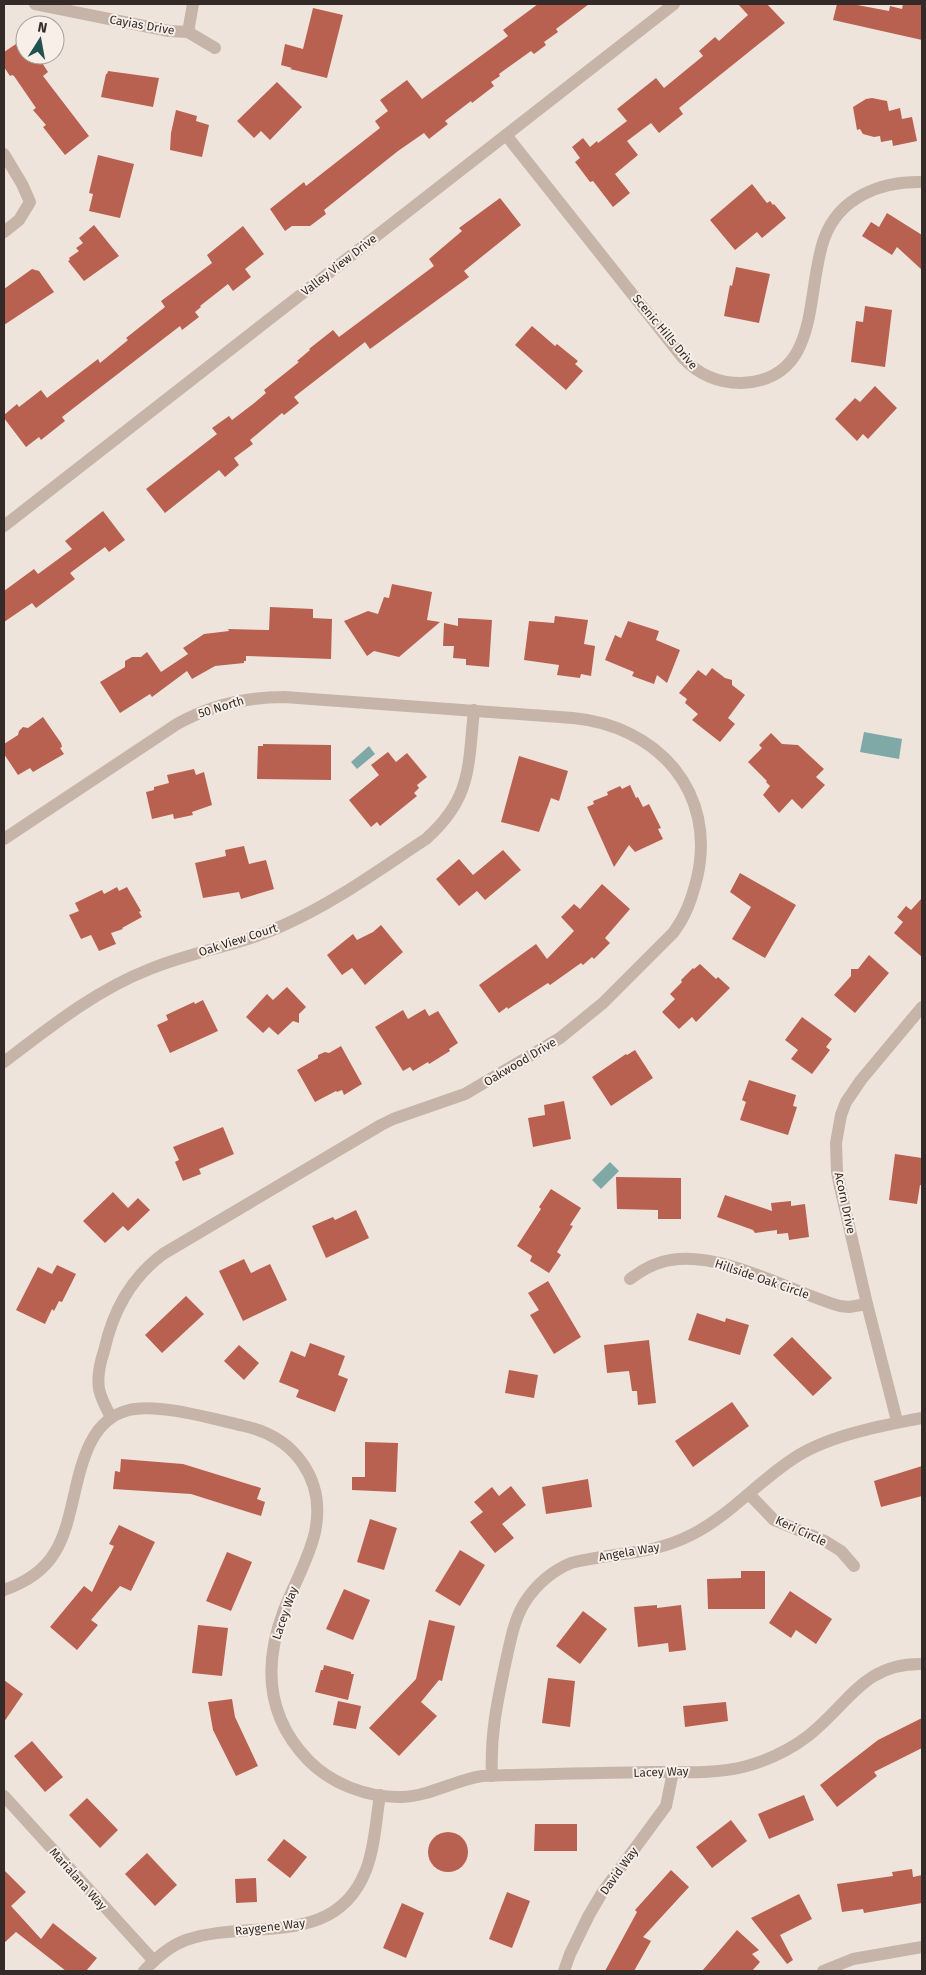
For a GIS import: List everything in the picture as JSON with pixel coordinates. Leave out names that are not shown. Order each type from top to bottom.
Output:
[{"type":"street","name":"Cayias Drive","points":[[35,4],[169,31],[188,32],[215,48]]},
{"type":"street","points":[[188,32],[193,4]]},
{"type":"street","name":"Valley View Drive","points":[[4,526],[674,4]]},
{"type":"street","name":"Scenic Hills Drive","points":[[506,135],[683,358],[700,373],[726,382],[752,381],[766,377],[781,370],[797,354],[813,299],[823,241],[829,227],[842,210],[866,193],[882,186],[894,183],[922,182]]},
{"type":"street","points":[[4,154],[22,184],[30,202],[19,220],[4,232]]},
{"type":"street","name":"50 North","points":[[4,839],[163,732],[191,716],[245,698],[284,697],[474,710]]},
{"type":"street","name":"Oak View Court","points":[[4,1062],[59,1020],[114,986],[170,961],[243,941],[283,926],[314,910],[426,839],[442,824],[463,791],[468,770],[474,710]]},
{"type":"street","name":"Oakwood Drive","points":[[111,1417],[104,1405],[98,1378],[110,1326],[123,1298],[151,1263],[366,1133],[393,1119],[465,1094],[560,1038],[603,1003],[673,933],[682,921],[693,895],[701,862],[701,828],[694,802],[662,756],[651,745],[625,730],[598,722],[474,710]]},
{"type":"street","name":"Acorn Drive","points":[[897,1422],[867,1304],[837,1172],[836,1143],[846,1102],[852,1091],[922,1007]]},
{"type":"street","name":"Hillside Oak Circle","points":[[630,1279],[657,1263],[672,1259],[700,1260],[736,1268],[840,1306],[849,1307],[867,1304]]},
{"type":"street","name":"Lacey Way","points":[[111,1417],[132,1410],[155,1409],[241,1425],[266,1432],[278,1439],[299,1457],[313,1485],[317,1500],[317,1517],[310,1548],[284,1610],[274,1643],[271,1676],[276,1708],[289,1737],[312,1764],[340,1783],[366,1792],[380,1795],[414,1795],[470,1778],[492,1776],[673,1772],[733,1769],[747,1766],[778,1754],[808,1736],[855,1690],[886,1668],[922,1664]]},
{"type":"street","points":[[4,1590],[34,1575],[55,1553],[66,1527],[78,1479],[89,1449],[102,1425],[111,1417]]},
{"type":"street","name":"Angela Way","points":[[492,1776],[491,1746],[493,1721],[512,1634],[518,1615],[532,1593],[551,1574],[571,1564],[647,1551],[693,1534],[709,1525],[785,1464],[813,1447],[897,1422],[922,1418]]},
{"type":"street","name":"Keri Circle","points":[[749,1494],[774,1520],[824,1541],[841,1552],[854,1566]]},
{"type":"street","name":"David Way","points":[[564,1971],[588,1915],[666,1806],[673,1772]]},
{"type":"street","name":"Raygene Way","points":[[144,1971],[163,1952],[186,1940],[215,1934],[306,1924],[330,1915],[340,1908],[357,1889],[367,1867],[380,1795]]},
{"type":"street","name":"Marialana Way","points":[[4,1796],[154,1961]]},
{"type":"street","points":[[823,1971],[853,1959],[922,1947]]},
{"type":"water","points":[[864,732],[902,739],[899,759],[860,752]]},
{"type":"water","points":[[369,746],[375,754],[357,769],[351,762]]},
{"type":"water","points":[[610,1162],[619,1171],[601,1189],[592,1180]]},
{"type":"building","points":[[538,4],[589,4],[556,29],[558,32],[544,42],[546,45],[534,54],[531,51],[499,74],[500,76],[491,82],[494,86],[445,121],[448,124],[429,139],[424,133],[398,151],[324,210],[326,214],[310,226],[292,226],[285,231],[270,209],[304,182],[306,186],[380,128],[375,121],[388,111],[380,100],[407,80],[422,99],[508,36],[503,30]]},
{"type":"building","points":[[738,4],[767,4],[785,23],[679,108],[683,114],[659,133],[651,123],[627,141],[638,155],[615,174],[630,193],[613,207],[575,162],[580,158],[572,147],[583,138],[590,147],[597,141],[598,143],[627,121],[617,109],[656,78],[664,88],[703,56],[699,51],[715,37],[719,41],[748,15]]},
{"type":"building","points":[[837,4],[852,4],[889,11],[890,6],[902,9],[903,4],[922,4],[922,40],[833,20]]},
{"type":"building","points":[[313,8],[343,15],[327,78],[281,65],[285,44],[303,49]]},
{"type":"building","points":[[15,45],[15,65],[43,65],[48,72],[43,76],[89,136],[65,155],[43,127],[46,125],[33,110],[36,108],[14,76],[10,76],[4,67],[4,52]]},
{"type":"building","points":[[108,71],[159,78],[153,107],[101,97]]},
{"type":"building","points":[[277,82],[302,107],[270,140],[261,131],[254,138],[237,121]]},
{"type":"building","points":[[872,98],[887,101],[889,111],[900,108],[902,119],[912,117],[917,141],[893,146],[892,140],[881,142],[880,136],[874,137],[863,134],[860,129],[857,130],[853,107],[866,99]]},
{"type":"building","points":[[176,110],[197,116],[196,121],[209,125],[202,157],[170,150],[171,133]]},
{"type":"building","points":[[98,155],[134,164],[120,218],[89,211],[93,194],[89,193]]},
{"type":"building","points":[[752,184],[767,203],[770,201],[774,204],[786,218],[762,238],[757,232],[735,250],[710,220]]},
{"type":"building","points":[[500,198],[521,225],[464,271],[469,277],[370,349],[365,342],[294,397],[299,403],[284,415],[282,413],[250,440],[253,444],[234,458],[239,465],[225,477],[219,470],[165,513],[146,489],[217,434],[212,428],[229,416],[232,420],[266,393],[264,390],[299,362],[297,361],[309,349],[333,330],[339,337],[434,266],[429,259],[462,231],[459,228]]},
{"type":"building","points":[[887,213],[922,235],[922,270],[897,247],[892,255],[862,236],[871,222],[879,227]]},
{"type":"building","points":[[94,225],[119,256],[84,281],[68,261],[70,260],[69,258],[79,251],[76,248],[83,243],[79,238]]},
{"type":"building","points":[[243,226],[264,254],[245,269],[251,277],[233,291],[228,284],[200,306],[195,312],[199,317],[182,330],[180,326],[62,417],[65,421],[41,440],[39,437],[26,447],[4,418],[4,415],[17,404],[19,407],[41,390],[47,398],[98,359],[100,363],[128,340],[126,338],[165,307],[161,301],[212,263],[207,255]]},
{"type":"building","points":[[736,267],[770,274],[759,323],[724,316],[730,285],[732,286]]},
{"type":"building","points":[[32,269],[39,271],[54,292],[4,325],[4,289]]},
{"type":"building","points":[[865,306],[892,310],[885,367],[851,362],[856,321],[863,322]]},
{"type":"building","points":[[532,326],[555,346],[557,344],[578,361],[575,364],[583,371],[566,390],[515,345]]},
{"type":"building","points":[[875,386],[897,408],[868,439],[863,434],[857,441],[835,419],[855,398],[860,402]]},
{"type":"building","points":[[103,511],[125,540],[109,552],[105,547],[70,573],[75,579],[36,608],[32,603],[4,622],[4,591],[34,569],[38,574],[72,549],[65,541]]},
{"type":"building","points":[[392,584],[432,592],[427,620],[440,622],[399,657],[374,651],[367,656],[344,621],[368,611],[378,614],[384,597],[389,598]]},
{"type":"building","points":[[270,607],[313,609],[313,618],[332,619],[331,659],[246,656],[244,663],[215,666],[192,679],[187,671],[152,697],[150,694],[120,713],[100,682],[125,667],[125,661],[132,657],[141,657],[147,652],[161,672],[188,654],[183,648],[204,634],[229,631],[228,629],[269,630]]},
{"type":"building","points":[[555,616],[588,620],[584,644],[595,646],[591,676],[581,674],[580,678],[557,675],[559,665],[524,660],[529,621],[554,623]]},
{"type":"building","points":[[458,618],[492,620],[489,667],[466,665],[466,659],[453,658],[454,646],[443,646],[444,623],[458,626]]},
{"type":"building","points":[[628,621],[659,631],[656,640],[680,650],[667,683],[657,675],[654,684],[632,676],[634,672],[605,660],[615,635],[621,638]]},
{"type":"building","points":[[712,668],[725,678],[732,680],[732,685],[745,695],[728,718],[735,724],[720,742],[692,720],[698,714],[685,703],[687,699],[679,693],[698,670],[706,676]]},
{"type":"building","points":[[43,717],[61,743],[62,747],[60,748],[64,754],[33,772],[30,768],[18,775],[4,754],[4,744],[18,735],[23,727],[28,728]]},
{"type":"building","points":[[771,733],[782,744],[798,745],[824,769],[816,777],[825,785],[802,809],[792,799],[779,813],[763,795],[770,786],[767,781],[748,762],[762,748],[759,745]]},
{"type":"building","points":[[263,744],[331,745],[331,780],[257,779],[258,746],[263,746]]},
{"type":"building","points":[[388,752],[396,762],[407,753],[427,777],[417,785],[419,788],[414,793],[417,796],[380,826],[377,822],[371,827],[349,800],[379,775],[371,765]]},
{"type":"building","points":[[519,756],[568,771],[559,801],[551,798],[539,832],[501,822]]},
{"type":"building","points":[[194,769],[196,775],[204,772],[212,805],[192,812],[193,815],[174,819],[173,814],[152,819],[146,792],[154,790],[154,787],[169,783],[167,775]]},
{"type":"building","points":[[630,785],[643,807],[649,804],[661,828],[658,829],[663,839],[635,852],[629,845],[614,867],[587,807],[594,804],[593,801],[608,795],[607,792],[620,786],[622,789]]},
{"type":"building","points":[[244,846],[249,864],[266,860],[274,889],[241,899],[239,892],[203,898],[195,863],[226,856],[225,850]]},
{"type":"building","points":[[503,850],[521,870],[485,900],[477,891],[459,906],[436,879],[459,859],[473,875]]},
{"type":"building","points":[[740,873],[796,905],[765,958],[732,939],[751,907],[730,892]]},
{"type":"building","points":[[602,884],[630,909],[605,938],[610,943],[594,959],[592,957],[583,965],[581,963],[550,985],[548,983],[499,1013],[479,985],[536,944],[547,959],[574,931],[561,917],[574,904],[580,909]]},
{"type":"building","points":[[117,887],[119,891],[127,887],[141,911],[139,912],[142,917],[123,929],[111,933],[116,944],[99,951],[91,935],[81,939],[69,915],[79,911],[75,903],[102,890],[104,894]]},
{"type":"building","points":[[922,898],[922,957],[894,933],[903,922],[897,917],[906,906],[911,910]]},
{"type":"building","points":[[381,925],[403,952],[365,985],[352,968],[342,975],[327,955],[353,934],[357,940],[373,932]]},
{"type":"building","points":[[869,955],[889,973],[855,1013],[834,995],[851,976],[851,969],[858,969]]},
{"type":"building","points":[[700,964],[716,979],[718,977],[730,988],[696,1022],[692,1017],[679,1029],[662,1012],[675,999],[670,994],[682,982],[681,980]]},
{"type":"building","points":[[287,987],[306,1007],[299,1014],[299,1023],[293,1021],[278,1035],[269,1027],[263,1033],[246,1017],[267,994],[273,1000]]},
{"type":"building","points":[[203,1000],[218,1031],[170,1053],[157,1025],[168,1020],[166,1015],[194,1002],[195,1004]]},
{"type":"building","points":[[425,1009],[429,1016],[438,1011],[458,1043],[449,1049],[450,1051],[429,1064],[428,1062],[413,1071],[410,1067],[403,1071],[375,1027],[403,1010],[408,1019]]},
{"type":"building","points":[[802,1017],[832,1039],[826,1047],[830,1050],[812,1074],[791,1059],[798,1050],[785,1040]]},
{"type":"building","points":[[341,1046],[362,1084],[344,1095],[342,1090],[336,1091],[315,1102],[297,1070],[318,1058],[318,1055],[325,1052],[329,1053]]},
{"type":"building","points":[[635,1050],[653,1078],[611,1106],[592,1077]]},
{"type":"building","points":[[749,1080],[796,1095],[793,1106],[797,1107],[788,1135],[740,1120],[746,1102],[742,1100]]},
{"type":"building","points":[[564,1101],[571,1139],[533,1147],[528,1118],[545,1115],[544,1105]]},
{"type":"building","points":[[223,1127],[234,1154],[199,1169],[201,1174],[183,1181],[175,1162],[179,1160],[173,1147]]},
{"type":"building","points":[[895,1154],[922,1158],[922,1185],[920,1185],[917,1204],[889,1200]]},
{"type":"building","points":[[616,1177],[681,1178],[681,1219],[658,1219],[658,1210],[617,1209]]},
{"type":"building","points":[[551,1189],[581,1208],[570,1225],[573,1226],[557,1252],[561,1255],[549,1273],[530,1261],[532,1256],[517,1246],[541,1209],[539,1207]]},
{"type":"building","points":[[113,1192],[128,1208],[138,1198],[150,1210],[128,1231],[123,1226],[105,1243],[83,1221]]},
{"type":"building","points":[[725,1195],[772,1211],[771,1203],[791,1201],[791,1206],[805,1204],[809,1237],[789,1240],[788,1233],[777,1234],[777,1230],[755,1233],[753,1230],[717,1217]]},
{"type":"building","points":[[356,1210],[369,1238],[326,1258],[312,1226],[333,1217],[335,1220]]},
{"type":"building","points":[[244,1259],[251,1273],[270,1264],[287,1300],[243,1321],[219,1271]]},
{"type":"building","points":[[57,1265],[76,1274],[62,1302],[59,1301],[54,1311],[52,1309],[45,1324],[16,1310],[38,1267],[52,1274]]},
{"type":"building","points":[[548,1281],[581,1337],[554,1354],[530,1315],[539,1310],[528,1293]]},
{"type":"building","points":[[186,1296],[204,1314],[162,1353],[145,1335]]},
{"type":"building","points":[[697,1313],[725,1322],[726,1318],[749,1325],[740,1355],[688,1340]]},
{"type":"building","points":[[792,1337],[832,1378],[813,1396],[773,1355]]},
{"type":"building","points":[[649,1340],[656,1403],[638,1405],[637,1391],[632,1391],[629,1371],[607,1373],[604,1345]]},
{"type":"building","points":[[310,1343],[345,1356],[338,1375],[348,1379],[335,1412],[296,1397],[299,1390],[279,1382],[291,1351],[305,1357]]},
{"type":"building","points":[[239,1345],[259,1363],[244,1380],[224,1361]]},
{"type":"building","points":[[509,1370],[538,1375],[534,1398],[505,1393]]},
{"type":"building","points":[[732,1402],[749,1426],[693,1467],[675,1441]]},
{"type":"building","points":[[365,1442],[398,1443],[396,1492],[352,1490],[352,1477],[365,1477]]},
{"type":"building","points":[[121,1459],[183,1464],[261,1488],[257,1499],[265,1502],[261,1516],[191,1494],[113,1489],[115,1471],[120,1472]]},
{"type":"building","points":[[922,1466],[922,1496],[881,1507],[874,1481]]},
{"type":"building","points":[[588,1479],[592,1507],[546,1514],[542,1487]]},
{"type":"building","points":[[511,1486],[526,1505],[502,1524],[514,1538],[495,1553],[470,1522],[483,1512],[474,1502],[492,1487],[499,1496]]},
{"type":"building","points":[[370,1519],[397,1528],[384,1570],[357,1562]]},
{"type":"building","points":[[119,1525],[155,1542],[131,1591],[120,1586],[91,1620],[98,1625],[77,1650],[50,1627],[84,1586],[92,1592],[114,1546],[109,1544]]},
{"type":"building","points":[[460,1550],[485,1565],[460,1606],[435,1591]]},
{"type":"building","points":[[227,1552],[252,1562],[231,1611],[206,1601]]},
{"type":"building","points":[[741,1571],[765,1571],[765,1609],[708,1609],[707,1579],[741,1578]]},
{"type":"building","points":[[344,1589],[370,1600],[353,1640],[326,1629]]},
{"type":"building","points":[[790,1591],[832,1619],[816,1644],[796,1630],[791,1638],[769,1623]]},
{"type":"building","points":[[657,1605],[657,1608],[681,1605],[686,1650],[669,1652],[668,1643],[638,1647],[634,1607]]},
{"type":"building","points":[[583,1611],[607,1629],[580,1664],[556,1646]]},
{"type":"building","points":[[429,1620],[455,1626],[442,1681],[439,1680],[421,1702],[437,1716],[399,1756],[369,1728],[416,1679]]},
{"type":"building","points":[[198,1625],[228,1628],[222,1676],[192,1673]]},
{"type":"building","points":[[324,1665],[354,1674],[348,1700],[315,1692]]},
{"type":"building","points":[[548,1678],[575,1681],[570,1727],[542,1723]]},
{"type":"building","points":[[4,1680],[23,1694],[4,1722]]},
{"type":"building","points":[[232,1699],[235,1717],[258,1766],[236,1776],[213,1730],[208,1702]]},
{"type":"building","points":[[338,1701],[361,1706],[356,1729],[333,1725]]},
{"type":"building","points":[[726,1702],[728,1721],[685,1727],[683,1706]]},
{"type":"building","points":[[922,1718],[922,1748],[874,1772],[877,1776],[837,1807],[820,1785],[878,1740]]},
{"type":"building","points":[[32,1741],[63,1777],[45,1792],[14,1756]]},
{"type":"building","points":[[804,1795],[814,1820],[769,1839],[758,1814]]},
{"type":"building","points":[[87,1798],[118,1830],[100,1848],[69,1815]]},
{"type":"building","points":[[731,1820],[747,1841],[712,1868],[696,1847]]},
{"type":"building","points":[[535,1824],[577,1824],[577,1851],[534,1851]]},
{"type":"building","points":[[448,1832],[462,1838],[468,1852],[462,1866],[448,1872],[434,1866],[428,1852],[434,1838]]},
{"type":"building","points":[[284,1839],[307,1857],[290,1878],[267,1860]]},
{"type":"building","points":[[147,1853],[177,1885],[155,1906],[125,1874]]},
{"type":"building","points":[[912,1869],[913,1877],[922,1875],[922,1903],[864,1913],[863,1909],[842,1912],[837,1884],[893,1876],[892,1872]]},
{"type":"building","points":[[4,1870],[26,1892],[11,1906],[41,1939],[53,1923],[97,1958],[86,1971],[66,1971],[16,1932],[4,1943]]},
{"type":"building","points":[[671,1870],[689,1887],[643,1937],[651,1941],[634,1971],[605,1971],[637,1912],[635,1910]]},
{"type":"building","points":[[256,1878],[257,1902],[236,1903],[235,1879]]},
{"type":"building","points":[[507,1892],[530,1901],[512,1948],[489,1939]]},
{"type":"building","points":[[799,1894],[812,1919],[780,1935],[793,1960],[787,1964],[751,1918]]},
{"type":"building","points":[[402,1903],[424,1913],[406,1958],[383,1948]]},
{"type":"building","points":[[737,1930],[759,1950],[752,1954],[760,1962],[752,1971],[702,1971]]}]
